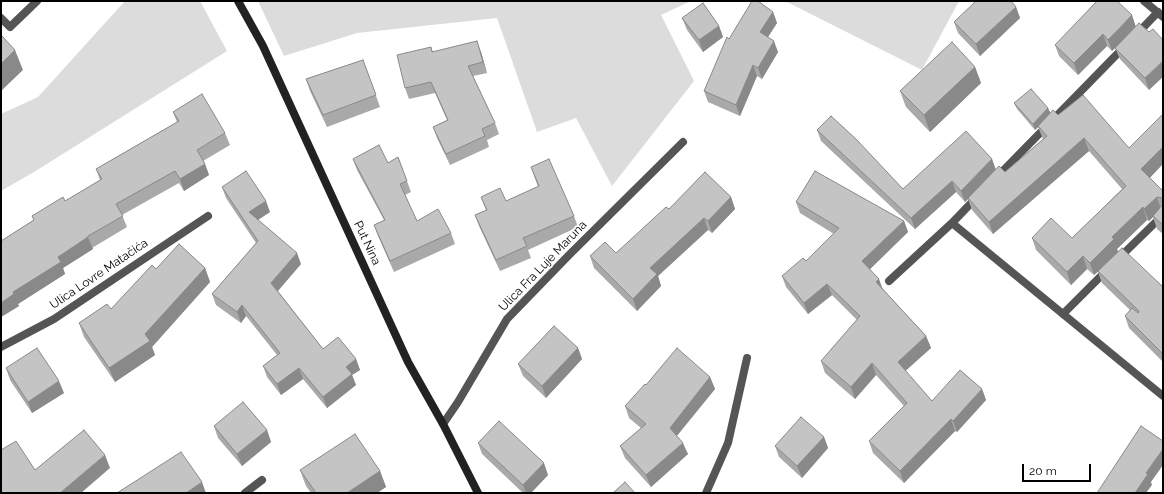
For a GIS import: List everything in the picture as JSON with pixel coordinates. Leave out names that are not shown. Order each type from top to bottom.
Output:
[{"type":"main road","name":"Put Nina","points":[[238,1],[263,46],[408,362],[443,424],[478,493]]},
{"type":"street","points":[[1,18],[10,27],[37,1]]},
{"type":"street","points":[[889,281],[952,222],[1161,14],[1144,1]]},
{"type":"street","name":"Ulica Fra Luje Maruna","points":[[443,424],[458,402],[507,320],[569,255],[683,142]]},
{"type":"street","points":[[1063,314],[1163,215]]},
{"type":"street","name":"Ulica Lovre Matačića","points":[[1,347],[54,319],[208,216]]},
{"type":"street","points":[[952,222],[1163,396]]},
{"type":"street","points":[[706,493],[728,443],[747,358]]},
{"type":"street","points":[[245,493],[262,480]]},
{"type":"shaded area","points":[[125,1],[200,1],[227,51],[34,172],[1,191],[1,114],[38,97]]},
{"type":"shaded area","points":[[258,1],[691,1],[661,15],[694,81],[612,186],[576,118],[537,132],[497,18],[357,33],[284,56]]},
{"type":"shaded area","points":[[785,1],[959,1],[922,70]]},
{"type":"building","points":[[752,1],[758,1],[773,12],[760,32],[774,41],[758,68],[753,65],[736,105],[704,91],[727,37],[729,39]]},
{"type":"building","points":[[976,1],[1011,1],[1016,7],[976,44],[954,22]]},
{"type":"building","points":[[1097,1],[1117,1],[1132,15],[1108,40],[1103,34],[1074,63],[1055,45]]},
{"type":"building","points":[[703,3],[719,26],[699,40],[682,18]]},
{"type":"building","points":[[1139,23],[1149,32],[1153,29],[1163,40],[1163,61],[1145,78],[1115,48]]},
{"type":"building","points":[[1,35],[15,50],[1,64]]},
{"type":"building","points":[[477,41],[483,62],[468,66],[495,123],[482,129],[485,136],[446,154],[433,127],[448,120],[431,82],[405,88],[397,55],[431,47],[432,52]]},
{"type":"building","points":[[952,42],[975,67],[924,115],[900,91]]},
{"type":"building","points":[[363,60],[376,95],[323,115],[306,79]]},
{"type":"building","points":[[1031,89],[1048,108],[1033,124],[1014,103]]},
{"type":"building","points":[[202,94],[225,133],[197,150],[205,164],[180,179],[175,171],[116,204],[123,216],[88,236],[58,257],[61,262],[13,292],[14,294],[1,303],[1,241],[34,220],[32,216],[63,197],[65,201],[102,179],[96,169],[179,121],[173,112]]},
{"type":"building","points":[[1083,95],[1129,148],[1163,114],[1163,147],[1141,169],[1163,191],[1163,201],[1162,198],[1157,197],[1144,209],[1143,207],[1112,237],[1114,239],[1090,263],[1083,256],[1067,272],[1032,238],[1051,218],[1072,238],[1126,186],[1084,138],[989,222],[968,198],[999,166],[1005,172],[1047,136],[1038,126],[1053,110],[1058,115]]},
{"type":"building","points":[[831,116],[856,139],[903,189],[966,131],[992,159],[961,191],[952,181],[911,218],[817,130]]},
{"type":"building","points":[[379,145],[388,163],[398,157],[407,181],[400,184],[417,221],[438,209],[451,233],[390,261],[374,225],[385,220],[353,159]]},
{"type":"building","points":[[549,159],[574,216],[523,238],[527,246],[496,260],[475,215],[487,210],[481,197],[500,188],[506,201],[539,186],[531,167]]},
{"type":"building","points":[[246,171],[266,201],[249,212],[297,253],[271,283],[323,349],[338,337],[356,359],[346,367],[352,374],[323,397],[299,368],[277,384],[263,366],[280,353],[242,305],[237,312],[212,294],[258,241],[222,187]]},
{"type":"building","points":[[815,171],[904,221],[862,261],[879,279],[876,282],[926,336],[898,362],[932,401],[960,370],[982,389],[953,421],[951,419],[900,471],[869,441],[907,403],[872,363],[851,387],[821,361],[860,316],[827,284],[804,303],[782,276],[803,258],[806,261],[839,228],[796,202]]},
{"type":"building","points":[[705,172],[731,197],[708,221],[704,218],[650,268],[657,274],[633,299],[590,256],[605,242],[616,253],[666,207],[669,209]]},
{"type":"building","points":[[1163,204],[1163,225],[1153,216]]},
{"type":"building","points":[[179,244],[205,268],[145,334],[150,341],[109,368],[79,323],[107,304],[111,309],[152,265],[156,269]]},
{"type":"building","points":[[1122,248],[1162,286],[1163,285],[1163,354],[1125,316],[1132,308],[1138,313],[1139,311],[1098,271]]},
{"type":"building","points":[[554,326],[578,348],[542,386],[518,364]]},
{"type":"building","points":[[37,348],[59,381],[28,402],[6,368]]},
{"type":"building","points":[[677,348],[710,377],[670,428],[683,443],[646,475],[620,446],[646,424],[625,406],[645,384],[646,385]]},
{"type":"building","points":[[243,402],[267,430],[237,454],[214,426]]},
{"type":"building","points":[[801,417],[824,437],[797,466],[775,446]]},
{"type":"building","points":[[499,421],[544,463],[523,485],[478,443]]},
{"type":"building","points":[[1141,426],[1163,441],[1163,449],[1146,473],[1148,474],[1135,493],[1097,493]]},
{"type":"building","points":[[84,430],[105,455],[60,493],[1,493],[1,450],[16,441],[35,470]]},
{"type":"building","points":[[355,434],[380,471],[347,493],[316,493],[300,470]]},
{"type":"building","points":[[181,452],[202,482],[186,493],[117,493]]},
{"type":"building","points":[[625,482],[635,493],[613,493]]}]
